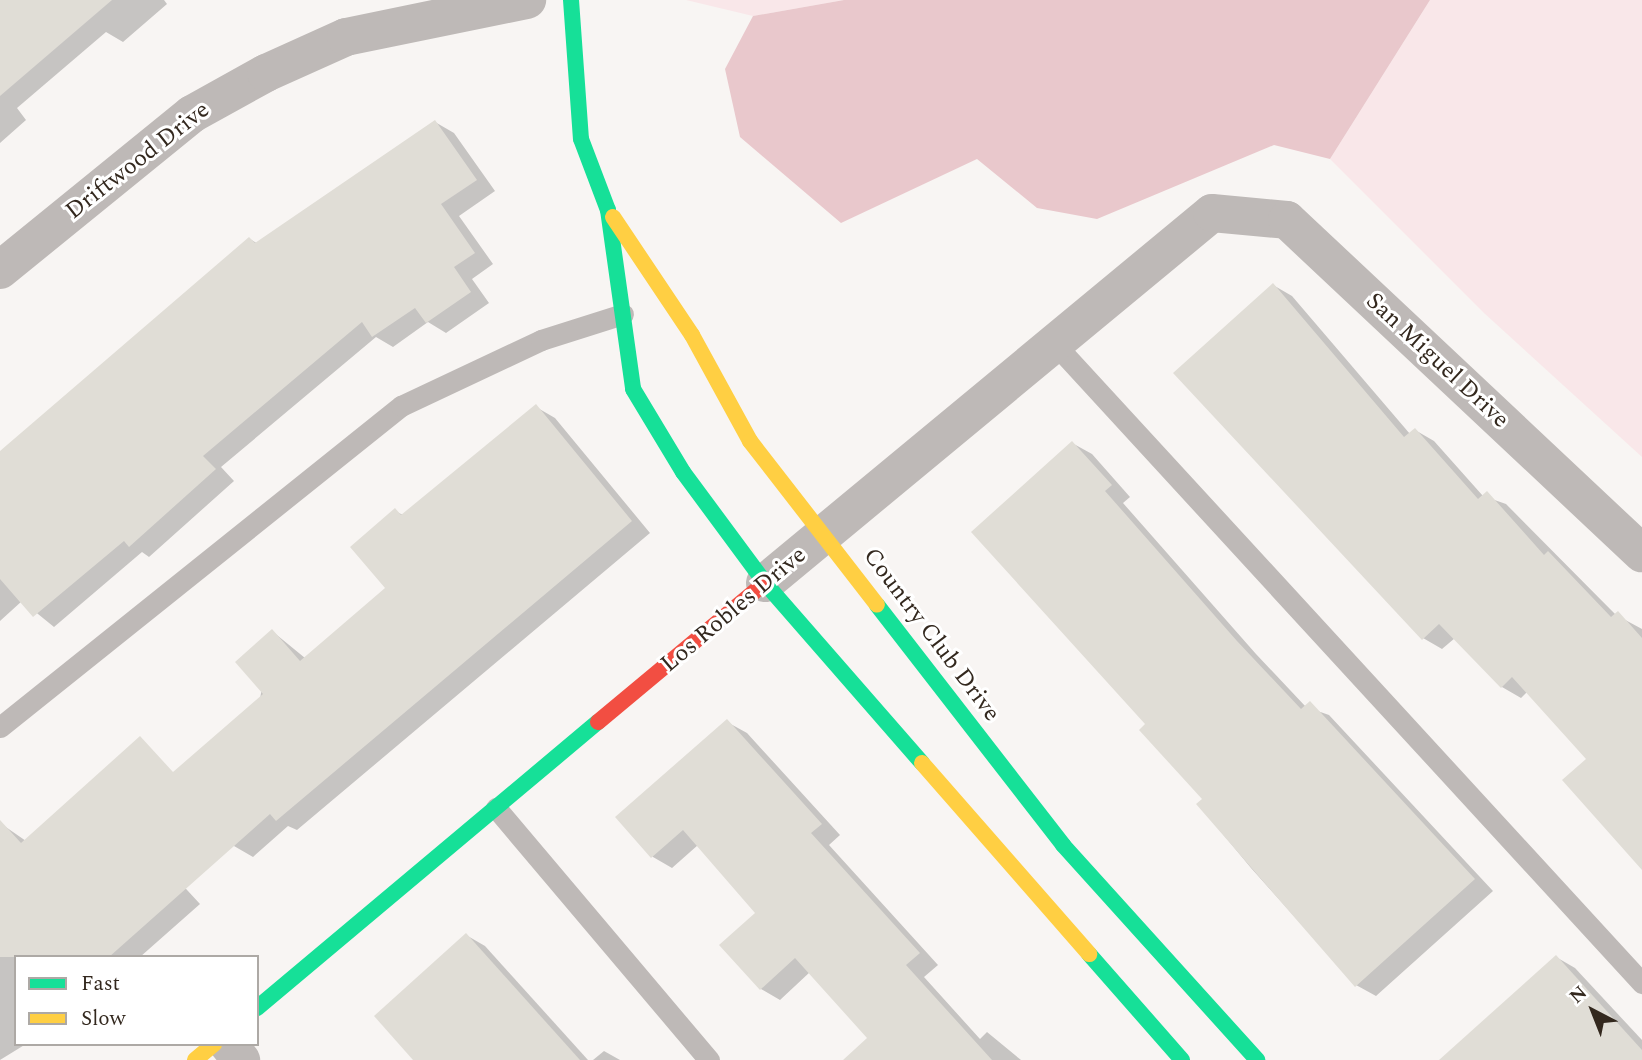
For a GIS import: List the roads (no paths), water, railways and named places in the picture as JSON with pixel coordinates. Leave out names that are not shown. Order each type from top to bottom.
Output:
[{"type":"street","name":"Driftwood Drive","points":[[0,270],[192,114],[266,72],[346,37],[527,0]]},
{"type":"street","name":"Country Club Drive","points":[[571,0],[581,139],[608,210],[633,389],[683,472],[765,583],[1182,1060]]},
{"type":"street","name":"Country Club Drive","points":[[608,210],[692,335],[750,441],[825,534],[1063,845],[1257,1060]]},
{"type":"street","name":"Los Robles Drive","points":[[259,1006],[1053,342],[1212,213]]},
{"type":"street","name":"San Miguel Drive","points":[[1212,213],[1287,220],[1642,553]]},
{"type":"street","points":[[195,1060],[212,1046]]},
{"type":"street","points":[[230,1046],[241,1060]]},
{"type":"lane","points":[[0,727],[401,406],[541,340],[623,314]]},
{"type":"lane","points":[[1053,342],[1642,983]]},
{"type":"lane","points":[[496,808],[709,1060]]}]
